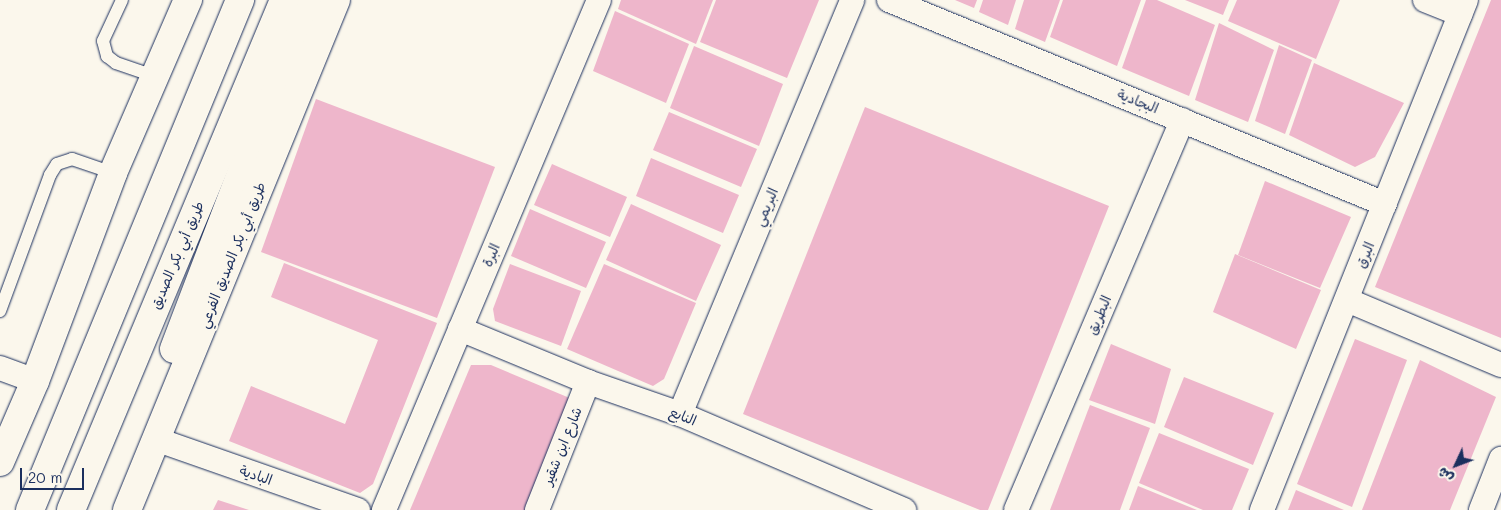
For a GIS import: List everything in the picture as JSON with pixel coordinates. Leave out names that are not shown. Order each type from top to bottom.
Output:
[{"type":"main road","points":[[0,462],[34,381],[113,173],[188,0]]},
{"type":"main road","points":[[30,510],[240,0]]},
{"type":"main road","name":"طريق أبي بكر الصديق","points":[[72,510],[120,388],[284,0]]},
{"type":"main road","points":[[116,510],[127,472],[307,0]]},
{"type":"main road","name":"طريق أبي بكر الصديق الفرعي","points":[[128,510],[155,439],[336,0]]},
{"type":"street","name":"البرة","points":[[384,510],[600,0]]},
{"type":"street","name":"البريمي","points":[[680,414],[852,0]]},
{"type":"street","name":"البجادية","points":[[889,0],[1385,204]]},
{"type":"street","points":[[1425,0],[1463,7]]},
{"type":"street","name":"البرق","points":[[1262,510],[1463,7]]},
{"type":"street","name":"البطريق","points":[[1016,510],[1182,120]]},
{"type":"street","points":[[1346,300],[1501,365]]},
{"type":"street","name":"النابع","points":[[460,329],[588,382],[680,414],[904,510]]},
{"type":"street","points":[[0,368],[34,381]]},
{"type":"street","name":"شارع ابن شقير","points":[[537,510],[588,382]]},
{"type":"street","name":"البادية","points":[[155,439],[358,510]]},
{"type":"street","points":[[1490,503],[1501,459]]},
{"type":"lane","points":[[122,0],[102,42],[107,56],[116,64],[154,76]]},
{"type":"lane","points":[[0,311],[57,164],[72,159],[113,173]]},
{"type":"building","points":[[621,0],[713,0],[696,44],[618,9]]},
{"type":"building","points":[[716,0],[819,0],[787,78],[700,42]]},
{"type":"building","points":[[955,0],[977,0],[974,8]]},
{"type":"building","points":[[983,0],[1016,0],[1008,25],[979,12]]},
{"type":"building","points":[[1024,0],[1060,0],[1045,42],[1015,29]]},
{"type":"building","points":[[1063,0],[1141,0],[1117,66],[1050,37]]},
{"type":"building","points":[[1146,0],[1157,0],[1215,25],[1189,96],[1122,68]]},
{"type":"building","points":[[1185,0],[1229,0],[1223,15]]},
{"type":"building","points":[[1237,0],[1340,0],[1316,59],[1228,21]]},
{"type":"building","points":[[1491,0],[1501,0],[1501,338],[1375,287]]},
{"type":"building","points":[[615,11],[689,44],[666,103],[593,71]]},
{"type":"building","points":[[1219,23],[1274,50],[1248,122],[1195,100]]},
{"type":"building","points":[[1279,45],[1312,60],[1285,134],[1255,121]]},
{"type":"building","points":[[694,46],[783,84],[759,146],[670,108]]},
{"type":"building","points":[[1314,63],[1404,103],[1375,157],[1355,167],[1289,135]]},
{"type":"building","points":[[316,99],[495,167],[437,318],[261,252]]},
{"type":"building","points":[[865,107],[1109,206],[988,510],[980,510],[743,414]]},
{"type":"building","points":[[669,112],[757,149],[741,187],[653,150]]},
{"type":"building","points":[[651,158],[739,195],[723,233],[636,196]]},
{"type":"building","points":[[552,164],[627,197],[610,237],[534,205]]},
{"type":"building","points":[[1265,181],[1351,217],[1320,288],[1238,255]]},
{"type":"building","points":[[631,204],[721,245],[696,301],[606,260]]},
{"type":"building","points":[[530,209],[606,242],[586,288],[511,256]]},
{"type":"building","points":[[1235,254],[1321,290],[1296,349],[1213,312]]},
{"type":"building","points":[[284,263],[437,323],[373,484],[360,493],[229,441],[251,386],[345,424],[378,340],[271,297]]},
{"type":"building","points":[[510,264],[581,291],[561,346],[495,321],[493,309]]},
{"type":"building","points":[[604,264],[696,303],[664,379],[653,386],[567,349]]},
{"type":"building","points":[[1355,339],[1407,360],[1352,507],[1297,484]]},
{"type":"building","points":[[1111,344],[1171,369],[1155,424],[1089,400]]},
{"type":"building","points":[[1420,360],[1496,397],[1450,510],[1362,510]]},
{"type":"building","points":[[471,365],[491,365],[572,399],[525,510],[410,510]]},
{"type":"building","points":[[1184,377],[1274,413],[1253,465],[1164,427]]},
{"type":"building","points":[[1090,405],[1150,428],[1120,510],[1050,510]]},
{"type":"building","points":[[1159,433],[1249,469],[1232,510],[1203,510],[1139,483]]},
{"type":"building","points":[[1138,486],[1197,510],[1129,510]]},
{"type":"building","points":[[1296,490],[1344,510],[1288,510]]},
{"type":"building","points":[[218,500],[249,510],[213,510]]}]
